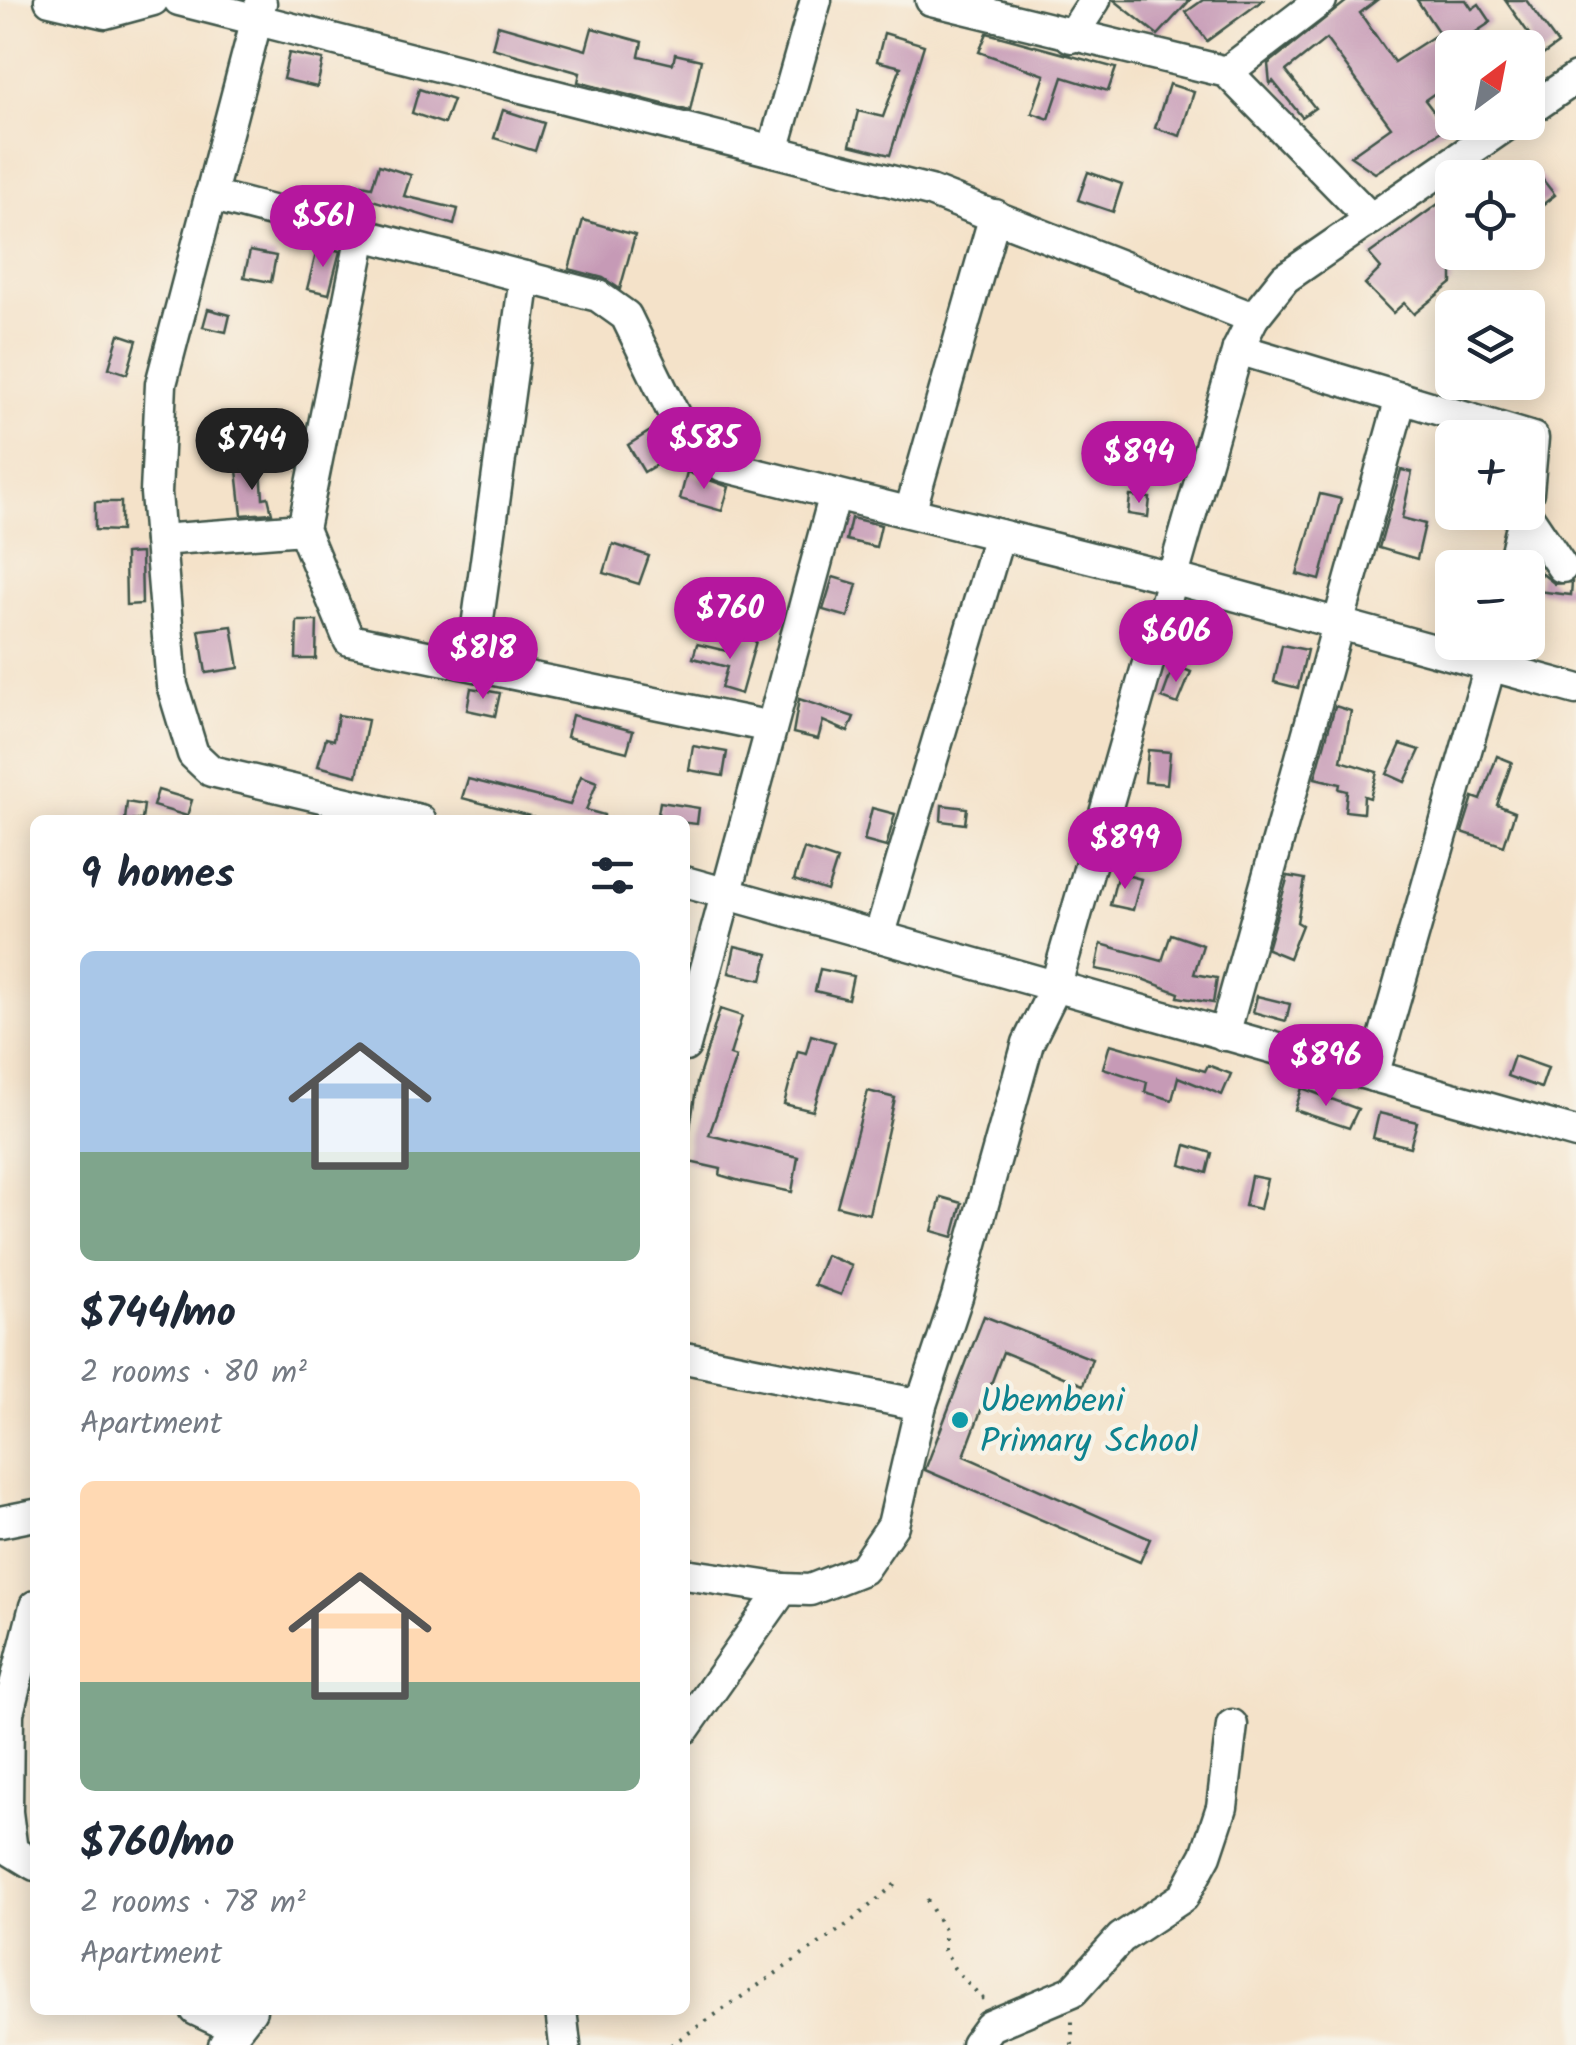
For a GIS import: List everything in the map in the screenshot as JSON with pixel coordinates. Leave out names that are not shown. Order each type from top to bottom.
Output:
[{"type":"street","points":[[50,0],[105,13],[154,0]]},
{"type":"street","points":[[179,0],[259,9],[930,191],[1252,318]]},
{"type":"street","points":[[773,151],[816,0]]},
{"type":"street","points":[[931,0],[1227,72],[1371,219]]},
{"type":"street","points":[[1071,37],[1095,0]]},
{"type":"street","points":[[1227,72],[1321,0]]},
{"type":"street","points":[[259,9],[160,384],[156,493],[172,685],[193,754],[211,771],[399,815]]},
{"type":"street","points":[[1545,99],[1576,78]]},
{"type":"street","points":[[690,1575],[810,1590],[863,1569],[881,1546],[892,1525],[921,1404],[957,1297],[1028,1043],[1055,988],[1238,348],[1252,318],[1286,278],[1485,140]]},
{"type":"street","points":[[210,196],[598,296],[626,316],[685,437],[723,466],[1336,623],[1435,642]]},
{"type":"street","points":[[910,512],[995,216]]},
{"type":"street","points":[[362,235],[303,529],[350,640],[771,727]]},
{"type":"street","points":[[472,663],[525,278]]},
{"type":"street","points":[[1238,348],[1474,420]]},
{"type":"street","points":[[1224,1035],[1401,398]]},
{"type":"street","points":[[690,1027],[835,494]]},
{"type":"street","points":[[160,540],[303,529]]},
{"type":"street","points":[[1543,530],[1569,567]]},
{"type":"street","points":[[878,937],[999,535]]},
{"type":"street","points":[[1372,1076],[1493,660]]},
{"type":"street","points":[[1509,660],[1576,689]]},
{"type":"street","points":[[690,883],[1576,1133]]},
{"type":"street","points":[[690,1359],[921,1404]]},
{"type":"street","points":[[0,1522],[30,1516]]},
{"type":"street","points":[[690,1721],[783,1589]]},
{"type":"street","points":[[23,1858],[7,1812],[8,1713],[30,1626]]},
{"type":"street","points":[[976,2045],[990,2026],[1072,1992],[1121,1938],[1183,1897],[1206,1855],[1222,1807],[1232,1725]]},
{"type":"street","points":[[207,2015],[236,2028]]},
{"type":"street","points":[[562,2015],[566,2045]]},
{"type":"path","points":[[671,2045],[848,1924],[899,1881]]},
{"type":"path","points":[[926,1900],[944,1930],[944,1950],[954,1968],[1000,2021]]},
{"type":"building","points":[[1114,0],[1190,0],[1158,35]]},
{"type":"building","points":[[1203,0],[1263,0],[1207,41],[1186,12]]},
{"type":"building","points":[[1348,0],[1377,0],[1360,13],[1394,62],[1435,36],[1435,93],[1425,100],[1435,113],[1435,135],[1375,173],[1350,156],[1391,127],[1326,39],[1286,71],[1315,108],[1302,117],[1273,81],[1270,84],[1268,64]]},
{"type":"building","points":[[1417,0],[1466,0],[1472,9],[1479,4],[1491,22],[1479,30],[1437,30]]},
{"type":"building","points":[[1505,0],[1526,0],[1558,44],[1545,54],[1545,30],[1526,30]]},
{"type":"building","points":[[498,25],[586,50],[592,28],[642,42],[639,56],[673,64],[675,54],[701,60],[690,111],[578,82],[580,73],[492,48]]},
{"type":"building","points":[[884,33],[924,45],[890,155],[850,145],[858,111],[883,117],[901,67],[877,61]]},
{"type":"building","points":[[987,33],[1116,68],[1108,91],[1063,77],[1049,119],[1032,113],[1045,75],[979,52]]},
{"type":"building","points":[[289,53],[323,60],[317,87],[283,79]]},
{"type":"building","points":[[1169,84],[1194,92],[1180,136],[1155,128]]},
{"type":"building","points":[[419,89],[453,100],[444,124],[412,113]]},
{"type":"building","points":[[503,110],[544,123],[535,151],[494,138]]},
{"type":"building","points":[[379,165],[411,175],[404,196],[458,209],[454,225],[359,196],[362,185],[372,187]]},
{"type":"building","points":[[1088,172],[1122,184],[1113,212],[1078,200]]},
{"type":"building","points":[[1545,182],[1555,195],[1545,203]]},
{"type":"building","points":[[1435,206],[1435,270],[1455,270],[1452,283],[1443,290],[1435,290],[1435,297],[1414,314],[1404,303],[1393,313],[1365,284],[1381,268],[1369,254]]},
{"type":"building","points":[[583,220],[635,235],[620,289],[603,278],[569,269]]},
{"type":"building","points":[[318,246],[340,251],[329,294],[307,289]]},
{"type":"building","points":[[250,251],[276,256],[271,282],[244,277]]},
{"type":"building","points":[[208,309],[230,315],[226,332],[203,327]]},
{"type":"building","points":[[119,334],[137,340],[127,374],[109,368]]},
{"type":"building","points":[[652,430],[669,457],[644,472],[628,445]]},
{"type":"building","points":[[261,469],[263,498],[268,497],[272,513],[242,515],[237,470]]},
{"type":"building","points":[[1401,470],[1412,472],[1402,518],[1425,524],[1417,559],[1379,548]]},
{"type":"building","points":[[687,472],[729,487],[722,511],[680,499]]},
{"type":"building","points":[[1320,494],[1341,499],[1320,580],[1297,574]]},
{"type":"building","points":[[1130,496],[1150,498],[1148,517],[1128,514]]},
{"type":"building","points":[[95,502],[121,502],[121,531],[95,530]]},
{"type":"building","points":[[851,518],[881,525],[876,547],[846,540]]},
{"type":"building","points":[[613,544],[649,556],[639,584],[604,573]]},
{"type":"building","points":[[141,553],[142,604],[126,605],[125,554]]},
{"type":"building","points":[[1545,576],[1555,584],[1572,582],[1571,595],[1545,592]]},
{"type":"building","points":[[833,577],[857,584],[848,617],[823,610]]},
{"type":"building","points":[[297,621],[317,621],[316,659],[296,659]]},
{"type":"building","points":[[232,626],[239,668],[206,673],[199,630]]},
{"type":"building","points":[[736,635],[756,641],[741,694],[721,688],[727,667],[693,658],[697,644],[731,652]]},
{"type":"building","points":[[1282,645],[1307,650],[1298,688],[1274,682]]},
{"type":"building","points":[[1174,665],[1191,672],[1178,704],[1162,698]]},
{"type":"building","points":[[471,688],[500,693],[495,716],[467,710]]},
{"type":"building","points":[[799,699],[854,717],[848,732],[823,721],[818,739],[793,733]]},
{"type":"building","points":[[1335,706],[1351,711],[1341,761],[1377,772],[1370,798],[1364,796],[1363,813],[1345,811],[1347,791],[1339,789],[1340,784],[1315,778]]},
{"type":"building","points":[[338,715],[368,720],[357,776],[318,766],[326,738],[334,740]]},
{"type":"building","points":[[572,715],[633,731],[627,752],[567,737]]},
{"type":"building","points":[[1401,744],[1420,750],[1405,782],[1387,774]]},
{"type":"building","points":[[693,746],[727,752],[723,776],[689,770]]},
{"type":"building","points":[[1148,750],[1170,752],[1167,784],[1145,782]]},
{"type":"building","points":[[1497,756],[1512,762],[1497,805],[1515,812],[1504,846],[1462,832],[1473,797],[1481,800]]},
{"type":"building","points":[[581,776],[597,782],[586,810],[604,815],[526,815],[462,798],[468,779],[570,805]]},
{"type":"building","points":[[158,790],[192,800],[187,815],[153,806]]},
{"type":"building","points":[[127,802],[144,805],[143,815],[126,815]]},
{"type":"building","points":[[660,802],[699,808],[697,824],[690,823],[690,815],[658,815]]},
{"type":"building","points":[[942,805],[967,808],[965,824],[941,821]]},
{"type":"building","points":[[872,808],[895,814],[886,847],[864,841]]},
{"type":"building","points":[[804,849],[837,860],[827,891],[794,880]]},
{"type":"building","points":[[1118,873],[1141,879],[1133,910],[1110,905]]},
{"type":"building","points":[[1288,876],[1305,879],[1297,922],[1302,925],[1289,958],[1267,949]]},
{"type":"building","points":[[1171,934],[1203,945],[1194,974],[1217,978],[1213,1003],[1178,997],[1179,993],[1137,977],[1096,969],[1101,944],[1162,961]]},
{"type":"building","points":[[735,946],[768,954],[762,980],[729,973]]},
{"type":"building","points":[[820,969],[853,976],[848,999],[815,991]]},
{"type":"building","points":[[1257,996],[1290,1004],[1286,1021],[1253,1012]]},
{"type":"building","points":[[720,1009],[742,1016],[730,1055],[736,1057],[709,1135],[798,1157],[792,1192],[740,1181],[720,1175],[721,1169],[690,1162],[697,1082]]},
{"type":"building","points":[[811,1035],[835,1042],[813,1111],[784,1104],[798,1051],[806,1053]]},
{"type":"building","points":[[1110,1044],[1205,1071],[1208,1065],[1231,1074],[1222,1095],[1178,1077],[1172,1100],[1145,1092],[1147,1082],[1103,1068]]},
{"type":"building","points":[[1514,1056],[1548,1068],[1541,1088],[1507,1076]]},
{"type":"building","points":[[1302,1088],[1358,1109],[1349,1128],[1295,1110]]},
{"type":"building","points":[[868,1091],[895,1098],[869,1214],[837,1206]]},
{"type":"building","points":[[1379,1113],[1417,1122],[1410,1147],[1373,1138]]},
{"type":"building","points":[[1186,1145],[1212,1153],[1207,1173],[1181,1165]]},
{"type":"building","points":[[1251,1176],[1267,1179],[1260,1209],[1245,1206]]},
{"type":"building","points":[[941,1197],[962,1203],[953,1237],[932,1231]]},
{"type":"building","points":[[826,1255],[852,1266],[841,1295],[814,1285]]},
{"type":"building","name":"Ubembeni Primary School","points":[[984,1316],[1092,1359],[1083,1385],[1003,1352],[964,1456],[1150,1539],[1140,1562],[925,1470]]},
{"type":"place","name":"Ubembeni Primary School","points":[[960,1420]]}]
